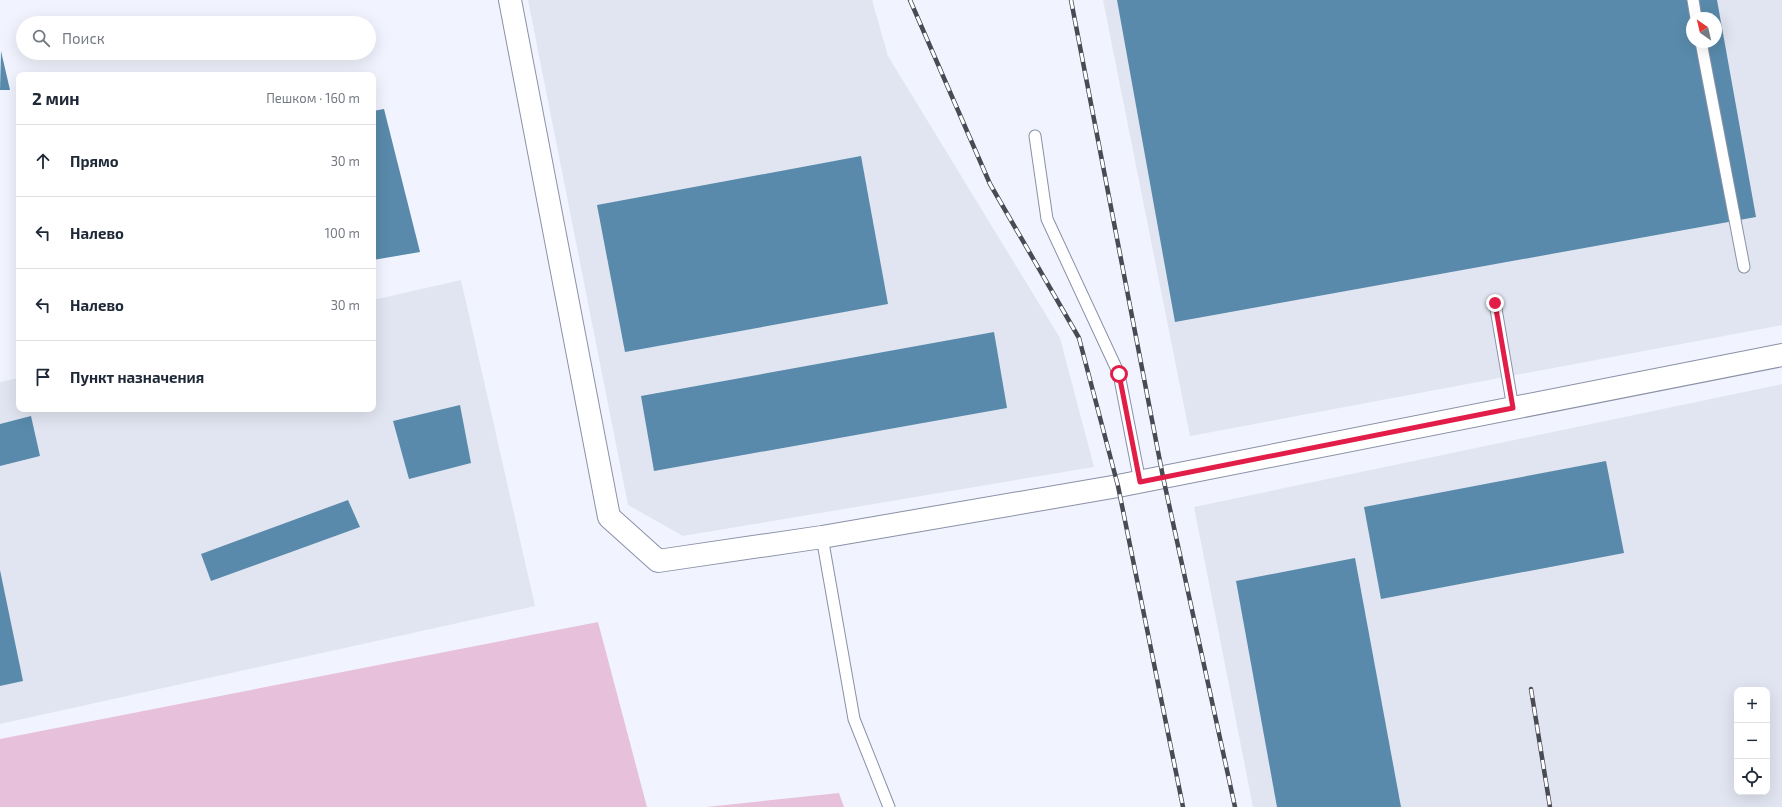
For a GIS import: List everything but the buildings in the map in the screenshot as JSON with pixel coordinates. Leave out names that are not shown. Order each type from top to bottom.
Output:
[{"type":"street","points":[[510,0],[609,517],[658,561],[822,537],[1140,482],[1782,355]]},
{"type":"lane","points":[[1693,0],[1695,12]]},
{"type":"lane","points":[[1702,48],[1744,267]]},
{"type":"lane","points":[[1035,136],[1047,219],[1119,374],[1140,482]]},
{"type":"lane","points":[[1495,303],[1513,408]]},
{"type":"lane","points":[[822,537],[854,718],[889,807]]},
{"type":"shaded area","points":[[528,0],[872,0],[888,56],[1060,338],[1094,467],[683,536],[628,505]]},
{"type":"shaded area","points":[[1103,0],[1782,0],[1782,325],[1190,436]]},
{"type":"shaded area","points":[[461,280],[535,606],[0,724],[0,382],[16,379],[16,412],[376,412],[376,299]]},
{"type":"shaded area","points":[[1782,384],[1782,807],[1253,807],[1194,507]]},
{"type":"shaded area","points":[[598,622],[647,807],[0,807],[0,739]]},
{"type":"shaded area","points":[[839,793],[844,807],[706,807]]},
{"type":"railway","points":[[910,0],[990,184],[1079,338],[1118,486],[1183,807]]},
{"type":"railway","points":[[1071,0],[1163,477],[1235,807]]},
{"type":"railway","points":[[1531,689],[1550,807]]},
{"type":"route","points":[[1119,374],[1140,482],[1513,408],[1495,303]]}]
